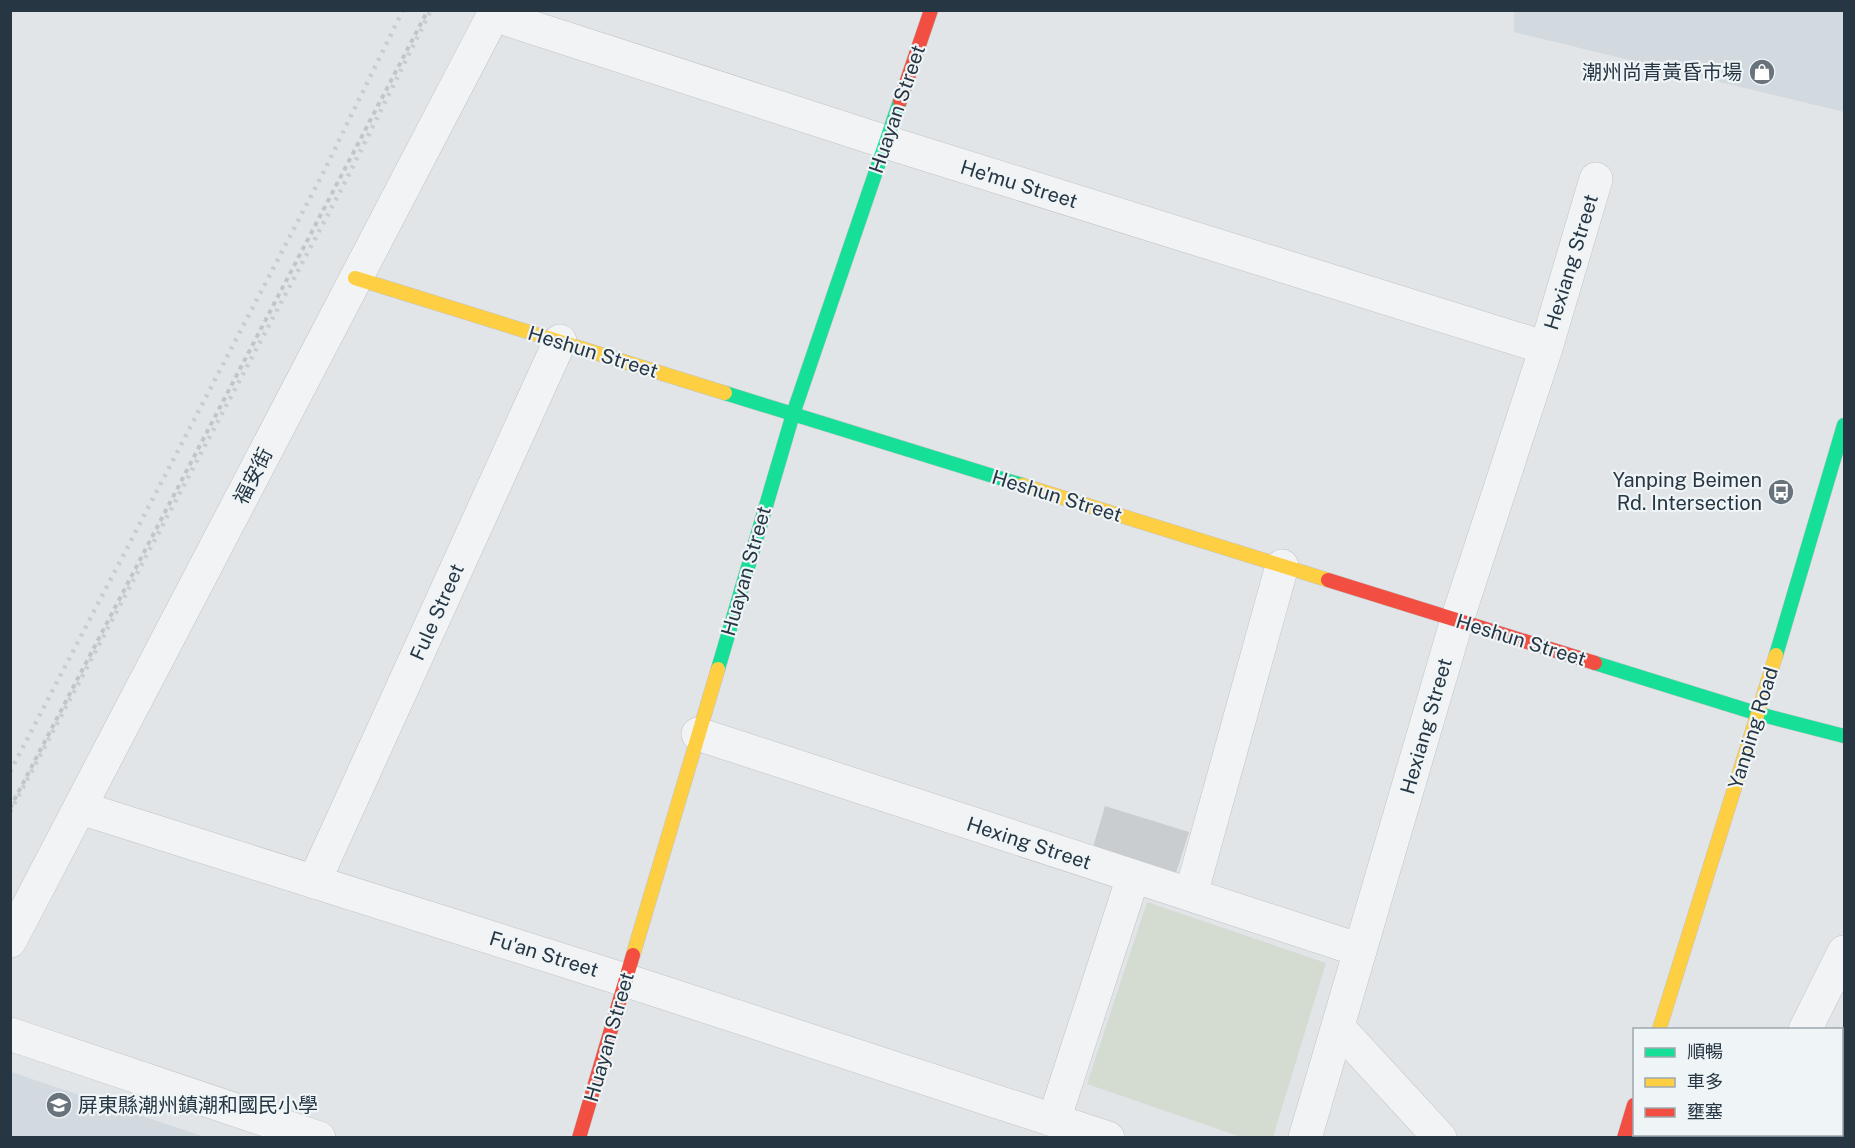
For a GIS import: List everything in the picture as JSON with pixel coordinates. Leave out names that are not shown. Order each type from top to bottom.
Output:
[{"type":"street","name":"Huayan Street","points":[[579,1137],[793,414],[931,10]]},
{"type":"street","name":"He'mu Street","points":[[495,13],[886,142],[1546,348]]},
{"type":"street","name":"福安街","points":[[10,941],[495,13]]},
{"type":"street","name":"Hexiang Street","points":[[1305,1137],[1457,620],[1546,348],[1596,179]]},
{"type":"street","name":"Heshun Street","points":[[356,278],[1759,714],[1845,736]]},
{"type":"street","name":"Fule Street","points":[[314,882],[560,341]]},
{"type":"street","name":"Yanping Road","points":[[1659,1028],[1759,714],[1845,426]]},
{"type":"street","points":[[1191,894],[1282,566]]},
{"type":"street","name":"Hexing Street","points":[[698,734],[1360,950]]},
{"type":"street","name":"Fu'an Street","points":[[81,808],[626,980],[1108,1137]]},
{"type":"street","points":[[1054,1120],[1133,877]]},
{"type":"street","points":[[1806,1028],[1845,952]]},
{"type":"street","points":[[1338,1027],[1440,1137]]},
{"type":"street","points":[[10,1034],[319,1137]]},
{"type":"street","points":[[1624,1137],[1633,1112]]},
{"type":"path","points":[[10,808],[428,10]]},
{"type":"shaded area","name":"潮州尚青黃昏市場","points":[[1514,11],[1844,11],[1844,112],[1514,32]]},
{"type":"shaded area","points":[[1147,902],[1326,963],[1273,1137],[1241,1137],[1087,1084]]},
{"type":"shaded area","name":"屏東縣潮州鎮潮和國民小學","points":[[11,1072],[205,1137],[11,1137]]},
{"type":"building","points":[[1105,806],[1189,832],[1176,873],[1093,847]]},
{"type":"railway","points":[[10,772],[322,175],[403,10]]},
{"type":"railway","points":[[10,812],[341,190],[431,10]]},
{"type":"traffic: fast","points":[[718,669],[793,414],[900,101]]},
{"type":"traffic: fast","points":[[725,393],[1022,485]]},
{"type":"traffic: fast","points":[[1776,655],[1844,425]]},
{"type":"traffic: fast","points":[[1595,663],[1759,714],[1844,736]]},
{"type":"traffic: slow","points":[[355,278],[725,393]]},
{"type":"traffic: slow","points":[[1022,485],[1328,580]]},
{"type":"traffic: slow","points":[[1660,1028],[1776,655]]},
{"type":"traffic: slow","points":[[633,955],[718,669]]},
{"type":"traffic: jam","points":[[900,101],[931,10]]},
{"type":"traffic: jam","points":[[1328,580],[1595,663]]},
{"type":"traffic: jam","points":[[579,1138],[633,955]]},
{"type":"traffic: jam","points":[[1624,1138],[1633,1108]]},
{"type":"place","name":"潮州尚青黃昏市場","points":[[1762,72]]},
{"type":"place","name":"Yanping Beimen Rd. Intersection","points":[[1781,492]]},
{"type":"place","name":"屏東縣潮州鎮潮和國民小學","points":[[59,1105]]}]
